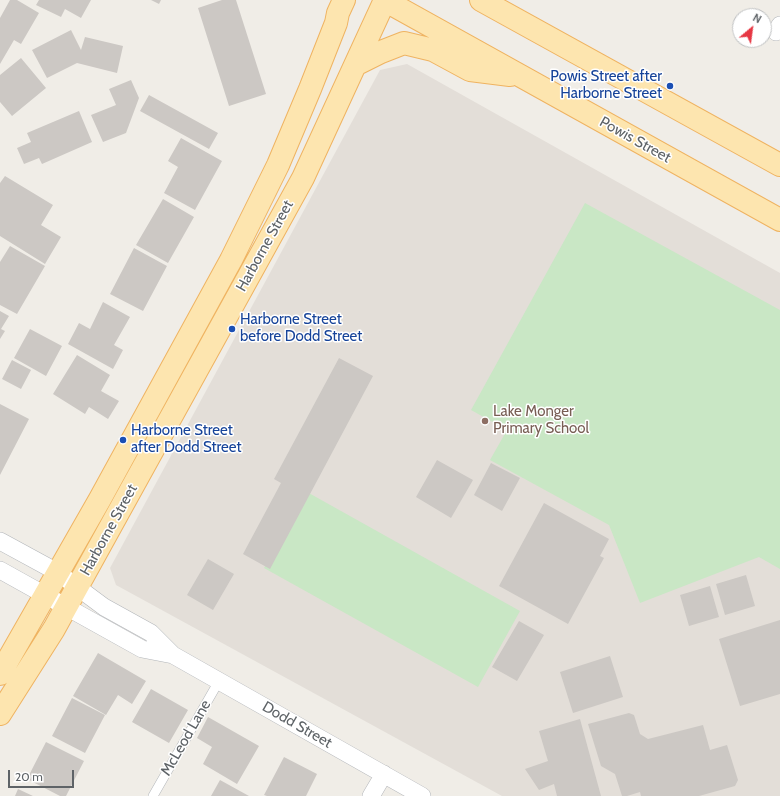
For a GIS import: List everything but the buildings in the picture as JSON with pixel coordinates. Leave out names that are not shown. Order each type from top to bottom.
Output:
[{"type":"main road","name":"Harborne Street","points":[[0,674],[104,492],[231,260],[281,158],[316,76],[344,0]]},
{"type":"main road","name":"Harborne Street","points":[[0,714],[54,629],[303,178],[385,0]]},
{"type":"main road","name":"Powis Street","points":[[385,0],[780,220]]},
{"type":"main road","points":[[484,1],[780,165]]},
{"type":"main road","points":[[355,65],[381,52],[404,43],[433,50],[470,70],[521,76]]},
{"type":"street","name":"Dodd Street","points":[[0,541],[57,572],[104,607],[151,633],[173,654],[422,796]]},
{"type":"street","name":"Dodd Street","points":[[0,570],[142,649],[173,654]]},
{"type":"street","points":[[371,796],[384,774]]},
{"type":"lane","name":"McLeod Lane","points":[[153,796],[219,681]]},
{"type":"shaded area","name":"Lake Monger Primary School","points":[[407,64],[780,273],[780,796],[502,796],[116,585],[110,568],[380,70]]},
{"type":"green space","points":[[585,203],[780,310],[780,569],[759,557],[640,603],[609,525],[490,460],[507,430],[471,410]]},
{"type":"green space","points":[[307,492],[520,611],[478,687],[264,568]]},
{"type":"place","name":"Powis Street after Harborne Street","points":[[670,86]]},
{"type":"place","name":"Harborne Street before Dodd Street","points":[[232,329]]},
{"type":"place","name":"Lake Monger Primary School","points":[[485,421]]},
{"type":"place","name":"Harborne Street after Dodd Street","points":[[123,440]]}]
